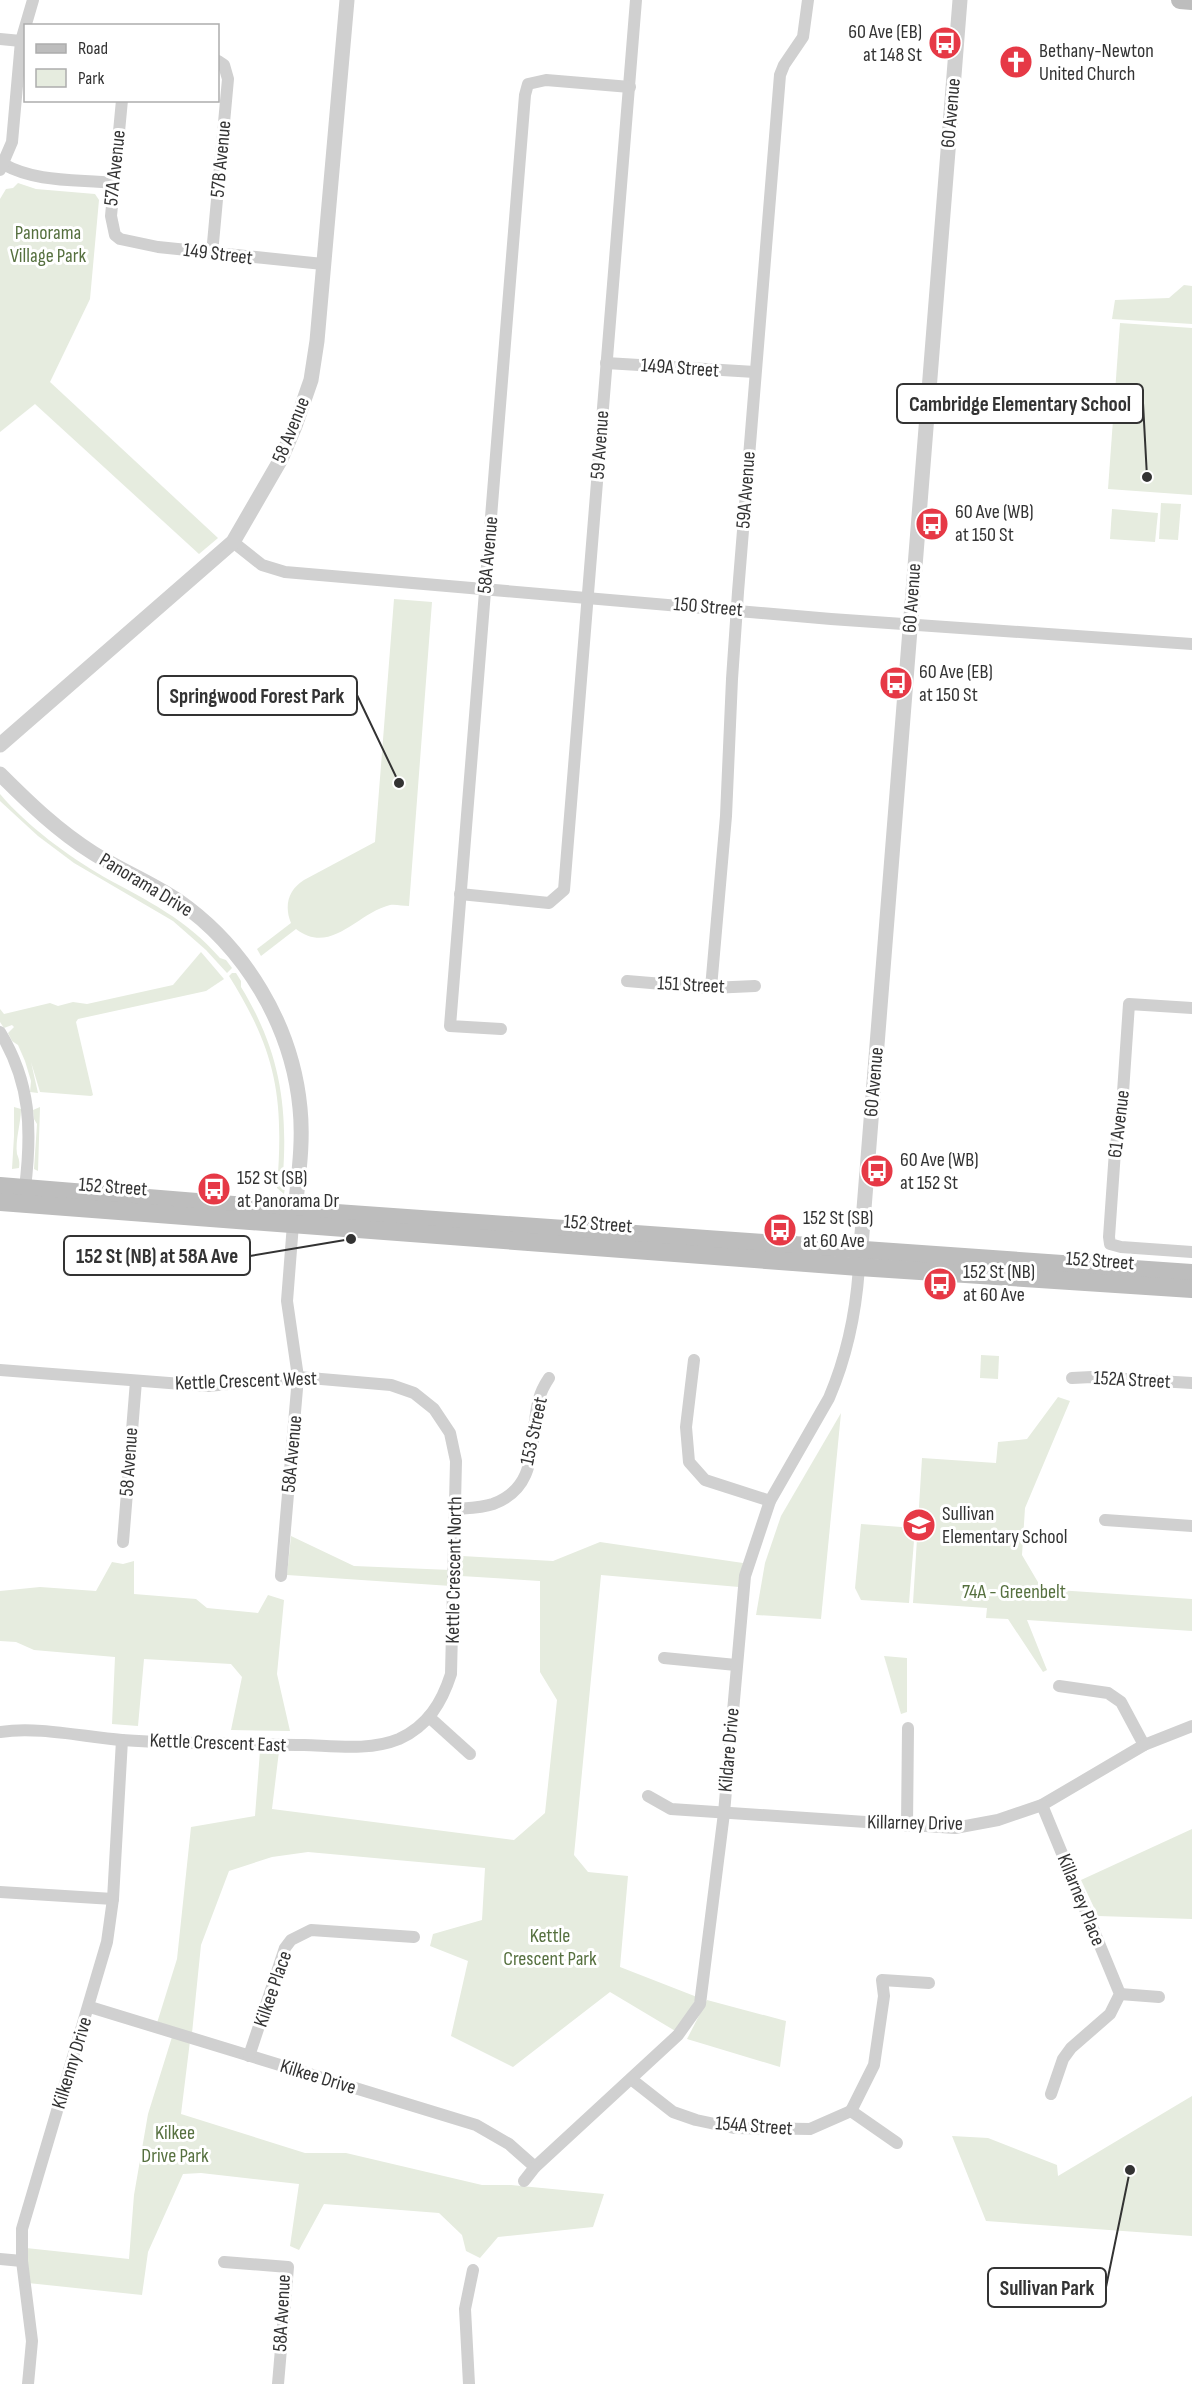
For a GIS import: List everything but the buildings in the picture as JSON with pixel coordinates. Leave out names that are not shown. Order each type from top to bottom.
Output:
[{"type":"main road","points":[[1180,0],[1192,1]]},
{"type":"main road","name":"152 Street","points":[[0,1186],[294,1217]]},
{"type":"main road","points":[[0,1201],[22,1194],[25,1188]]},
{"type":"main road","name":"152 Street","points":[[0,1201],[148,1211],[294,1217],[860,1259],[1192,1289]]},
{"type":"main road","name":"152 Street","points":[[860,1259],[1192,1273]]},
{"type":"street","points":[[26,24],[33,0]]},
{"type":"street","name":"58 Avenue","points":[[0,745],[233,542],[281,459],[311,380],[317,341],[348,0]]},
{"type":"street","name":"59 Avenue","points":[[460,894],[549,903],[564,890],[636,0]]},
{"type":"street","name":"59A Avenue","points":[[711,987],[726,816],[737,610],[755,372],[780,75],[805,32],[808,0]]},
{"type":"street","name":"60 Avenue","points":[[860,1259],[960,0]]},
{"type":"street","points":[[24,31],[21,41],[12,142],[2,167],[39,177],[114,183]]},
{"type":"street","points":[[0,39],[21,41]]},
{"type":"street","name":"57B Avenue","points":[[212,254],[228,79],[221,63]]},
{"type":"street","name":"58A Avenue","points":[[501,1029],[450,1026],[525,95],[528,84],[546,80],[630,87]]},
{"type":"street","name":"57A Avenue","points":[[115,235],[111,216],[122,102]]},
{"type":"street","name":"149 Street","points":[[115,235],[120,239],[136,243],[212,254],[323,264]]},
{"type":"street","name":"149A Street","points":[[606,363],[755,372]]},
{"type":"street","name":"150 Street","points":[[233,542],[262,565],[285,572],[910,625],[1192,644]]},
{"type":"street","name":"Panorama Drive","points":[[0,774],[36,810],[70,838],[189,908],[219,934],[244,963],[275,1017],[285,1042],[296,1083],[301,1130],[294,1217]]},
{"type":"street","name":"151 Street","points":[[627,981],[711,987],[755,986]]},
{"type":"street","name":"61 Avenue","points":[[1192,1008],[1128,1004],[1122,1107],[1115,1151],[1110,1244],[1192,1252]]},
{"type":"street","points":[[0,1032],[16,1064],[25,1093],[29,1133],[25,1188]]},
{"type":"street","name":"58A Avenue","points":[[281,1576],[298,1377],[287,1301],[294,1217]]},
{"type":"street","name":"Kildare Drive","points":[[524,2181],[535,2167],[678,2036],[700,2004],[724,1813],[735,1665],[745,1576],[770,1501],[830,1398],[853,1324],[860,1259]]},
{"type":"street","points":[[694,1360],[686,1427],[688,1462],[705,1480],[770,1501]]},
{"type":"street","name":"Kettle Crescent West","points":[[0,1370],[218,1386],[298,1377],[391,1385],[414,1393],[425,1400],[443,1420]]},
{"type":"street","name":"153 Street","points":[[455,1509],[495,1503],[509,1495],[518,1485],[532,1456],[539,1399],[549,1377]]},
{"type":"street","name":"152A Street","points":[[1072,1378],[1092,1377],[1192,1383]]},
{"type":"street","name":"58 Avenue","points":[[123,1542],[136,1381]]},
{"type":"street","name":"Kettle Crescent North","points":[[429,1717],[443,1696],[452,1664],[455,1453],[443,1420]]},
{"type":"street","points":[[1105,1520],[1192,1526]]},
{"type":"street","points":[[664,1658],[735,1665]]},
{"type":"street","points":[[1059,1686],[1108,1693],[1121,1702],[1144,1745]]},
{"type":"street","points":[[429,1717],[470,1754]]},
{"type":"street","name":"Kettle Crescent East","points":[[0,1732],[21,1730],[122,1740],[204,1744],[370,1746],[399,1739],[429,1717]]},
{"type":"street","name":"Killarney Drive","points":[[648,1796],[671,1809],[955,1828],[998,1820],[1042,1805],[1144,1745],[1192,1726]]},
{"type":"street","points":[[907,1826],[908,1728]]},
{"type":"street","name":"Kilkenny Drive","points":[[28,2384],[32,2341],[22,2261],[22,2229],[90,2007],[107,1942],[113,1899],[122,1740]]},
{"type":"street","name":"Killarney Place","points":[[1042,1805],[1120,1995]]},
{"type":"street","points":[[0,1892],[113,1899]]},
{"type":"street","name":"Kilkee Place","points":[[249,2056],[285,1948],[291,1940],[311,1930],[414,1937]]},
{"type":"street","points":[[897,2143],[850,2111],[874,2065],[884,1996],[882,1980],[929,1983]]},
{"type":"street","points":[[1051,2094],[1067,2054],[1110,2014],[1120,1995],[1159,1997]]},
{"type":"street","name":"Kilkee Drive","points":[[90,2007],[476,2125],[509,2144],[535,2167]]},
{"type":"street","name":"154A Street","points":[[631,2079],[673,2112],[696,2120],[734,2128],[810,2129],[850,2111]]},
{"type":"street","points":[[0,2259],[22,2261]]},
{"type":"street","name":"58A Avenue","points":[[224,2262],[288,2267],[278,2384]]},
{"type":"street","points":[[469,2384],[465,2310],[473,2270]]},
{"type":"green space","name":"Panorama Village Park","points":[[18,183],[36,189],[95,194],[99,200],[90,299],[50,382],[218,538],[199,554],[35,404],[0,432],[0,199],[6,189],[13,188]]},
{"type":"green space","points":[[1184,285],[1192,286],[1192,324],[1112,319],[1115,300],[1169,298]]},
{"type":"green space","points":[[1120,323],[1192,328],[1192,495],[1108,489]]},
{"type":"green space","points":[[1161,503],[1181,504],[1178,540],[1159,539]]},
{"type":"green space","points":[[1112,509],[1158,513],[1155,542],[1110,539]]},
{"type":"green space","points":[[394,599],[432,602],[409,906],[390,905],[378,909],[344,930],[321,938],[309,936],[296,929],[261,956],[257,949],[291,923],[288,911],[289,899],[299,884],[375,842]]},
{"type":"green space","points":[[0,794],[23,818],[62,850],[180,922],[194,932],[220,958],[226,960],[232,968],[227,973],[206,950],[173,921],[74,863],[38,836],[0,801]]},
{"type":"green space","points":[[201,952],[224,979],[206,991],[78,1019],[76,1022],[93,1095],[40,1092],[31,1062],[38,1093],[30,1092],[31,1081],[25,1061],[18,1045],[12,1041],[8,1033],[14,1027],[12,1025],[4,1028],[0,1022],[0,1009],[4,1014],[50,1003],[58,1006],[73,1002],[87,1004],[173,985]]},
{"type":"green space","points":[[236,973],[241,981],[241,987],[254,1010],[272,1055],[278,1078],[284,1124],[283,1175],[286,1181],[284,1194],[277,1188],[279,1128],[274,1077],[258,1029],[229,976]]},
{"type":"green space","points":[[14,1107],[21,1109],[17,1137],[19,1168],[12,1169],[14,1136]]},
{"type":"green space","points":[[40,1107],[38,1171],[34,1169],[37,1124],[33,1110]]},
{"type":"green space","points":[[981,1355],[999,1356],[998,1379],[980,1378]]},
{"type":"green space","name":"74A - Greenbelt","points":[[1058,1397],[1070,1401],[1025,1508],[1022,1555],[1042,1589],[1192,1599],[1192,1631],[1027,1620],[1047,1670],[1043,1672],[1008,1619],[986,1618],[987,1608],[913,1603],[922,1458],[996,1463],[998,1442],[1027,1439]]},
{"type":"green space","points":[[841,1413],[821,1619],[756,1615],[765,1563],[781,1516]]},
{"type":"green space","points":[[861,1524],[915,1528],[909,1603],[861,1600],[855,1588]]},
{"type":"green space","points":[[291,1536],[354,1566],[451,1570],[451,1586],[287,1575]]},
{"type":"green space","name":"Kettle Crescent Park","points":[[600,1542],[743,1563],[739,1587],[601,1575],[574,1855],[588,1872],[628,1876],[620,1967],[697,1997],[677,2032],[610,1992],[513,2067],[451,2036],[468,1961],[430,1946],[433,1934],[482,1920],[485,1868],[308,1852],[272,1857],[229,1871],[201,1945],[192,2033],[157,2023],[177,1959],[191,1827],[255,1816],[260,1751],[279,1751],[272,1809],[514,1840],[545,1813],[557,1700],[540,1672],[540,1581],[461,1576],[462,1556],[553,1561]]},
{"type":"green space","points":[[134,1561],[134,1594],[196,1599],[207,1608],[258,1613],[268,1595],[284,1600],[277,1674],[290,1731],[231,1730],[242,1677],[231,1664],[144,1659],[138,1726],[112,1724],[115,1657],[34,1650],[16,1642],[0,1641],[0,1591],[40,1587],[96,1591],[112,1562],[123,1564]]},
{"type":"green space","points":[[884,1656],[907,1658],[907,1712],[901,1714]]},
{"type":"green space","points":[[1192,1829],[1192,1919],[1098,1916],[1081,1880]]},
{"type":"green space","points":[[707,2000],[786,2021],[780,2067],[687,2039]]},
{"type":"green space","name":"Kilkee Drive Park","points":[[172,2037],[190,2041],[181,2114],[305,2153],[346,2153],[482,2185],[511,2185],[604,2194],[593,2227],[498,2237],[480,2258],[466,2251],[462,2235],[439,2213],[324,2204],[299,2250],[290,2246],[299,2184],[201,2173],[183,2174],[148,2252],[142,2295],[28,2283],[26,2248],[129,2259],[134,2195],[148,2114]]},
{"type":"green space","points":[[1192,2096],[1192,2236],[986,2221],[952,2136],[988,2138],[1057,2165],[1058,2176]]},
{"type":"place","name":"60 Ave (EB) at 148 St","points":[[945,43]]},
{"type":"place","name":"Bethany-Newton United Church","points":[[1016,62]]},
{"type":"place","name":"Cambridge Elementary School","points":[[1147,477]]},
{"type":"place","name":"60 Ave (WB) at 150 St","points":[[932,524]]},
{"type":"place","name":"60 Ave (EB) at 150 St","points":[[896,683]]},
{"type":"place","name":"Springwood Forest Park","points":[[399,783]]},
{"type":"place","name":"60 Ave (WB) at 152 St","points":[[877,1171]]},
{"type":"place","name":"152 St (SB) at Panorama Dr","points":[[214,1189]]},
{"type":"place","name":"152 St (SB) at 60 Ave","points":[[780,1230]]},
{"type":"place","name":"152 St (NB) at 58A Ave","points":[[351,1239]]},
{"type":"place","name":"152 St (NB) at 60 Ave","points":[[940,1284]]},
{"type":"place","name":"Sullivan Elementary School","points":[[919,1525]]},
{"type":"place","name":"Sullivan Park","points":[[1130,2170]]}]
